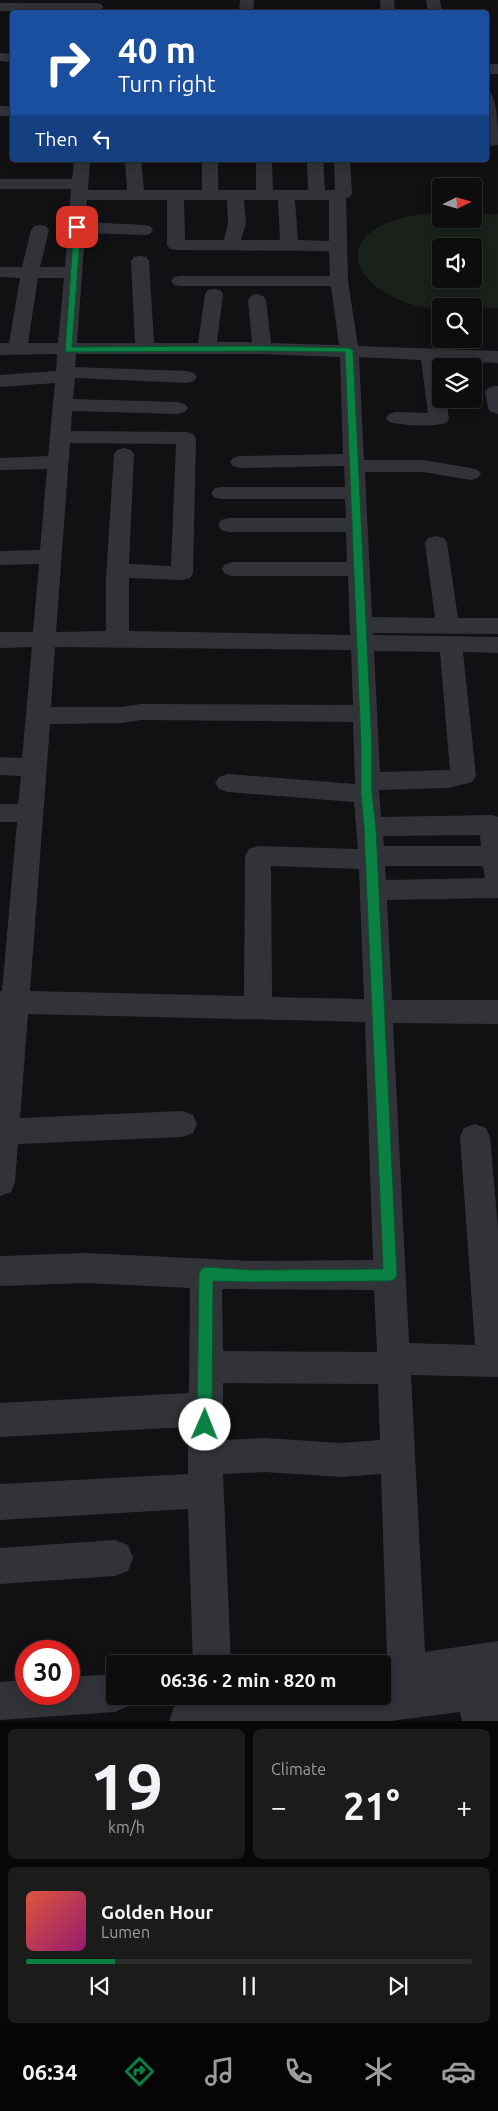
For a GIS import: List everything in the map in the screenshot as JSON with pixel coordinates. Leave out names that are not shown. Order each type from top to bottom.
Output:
[{"type":"street","points":[[0,7],[96,6]]},
{"type":"street","points":[[489,113],[494,141],[489,141]]},
{"type":"street","points":[[0,1182],[4,1132],[8,1002],[31,814],[82,162]]},
{"type":"street","points":[[133,162],[136,195]]},
{"type":"street","points":[[210,162],[210,194]]},
{"type":"street","points":[[264,162],[265,195]]},
{"type":"street","points":[[314,162],[317,195]]},
{"type":"street","points":[[0,184],[136,195],[337,195],[344,193],[342,162]]},
{"type":"street","points":[[175,194],[176,245],[339,246]]},
{"type":"street","points":[[231,245],[237,223],[235,195]]},
{"type":"street","points":[[286,195],[289,218],[289,246]]},
{"type":"street","points":[[337,195],[340,281],[349,350],[398,1456],[391,1664]]},
{"type":"street","points":[[77,227],[144,230]]},
{"type":"street","points":[[40,230],[9,349],[67,366],[186,377]]},
{"type":"street","points":[[140,261],[145,348]]},
{"type":"street","points":[[0,272],[74,273]]},
{"type":"street","points":[[180,281],[340,281]]},
{"type":"street","points":[[207,348],[214,294]]},
{"type":"street","points":[[257,300],[262,348]]},
{"type":"street","points":[[0,381],[145,348],[349,350],[430,356],[498,357]]},
{"type":"street","points":[[396,418],[439,418],[430,356]]},
{"type":"street","points":[[498,392],[495,392],[498,408]]},
{"type":"street","points":[[63,405],[178,408]]},
{"type":"street","points":[[60,437],[186,438],[182,573],[123,571],[117,578]]},
{"type":"street","points":[[118,631],[117,578],[124,454]]},
{"type":"street","points":[[0,464],[58,462]]},
{"type":"street","points":[[240,462],[354,473]]},
{"type":"street","points":[[222,493],[354,473],[423,466],[471,474]]},
{"type":"street","points":[[229,525],[356,525]]},
{"type":"street","points":[[228,783],[367,787],[462,776],[449,636],[436,543]]},
{"type":"street","points":[[0,558],[51,557]]},
{"type":"street","points":[[233,569],[358,569]]},
{"type":"street","points":[[0,623],[44,632]]},
{"type":"street","points":[[449,636],[498,626]]},
{"type":"street","points":[[0,640],[44,632],[118,631],[449,636],[498,646]]},
{"type":"street","points":[[39,716],[122,715],[141,712],[365,714]]},
{"type":"street","points":[[0,766],[35,767]]},
{"type":"street","points":[[0,813],[31,814]]},
{"type":"street","points":[[258,1008],[258,856],[371,858],[497,868],[492,825],[370,827]]},
{"type":"street","points":[[373,890],[498,888]]},
{"type":"street","points":[[8,1002],[498,1012]]},
{"type":"street","points":[[4,1132],[182,1124]]},
{"type":"street","points":[[206,1367],[496,1361],[475,1137]]},
{"type":"street","points":[[0,1272],[86,1268],[252,1276],[390,1275]]},
{"type":"street","points":[[206,1274],[205,1474],[212,1655]]},
{"type":"street","points":[[0,1420],[205,1409]]},
{"type":"street","points":[[0,1502],[205,1474],[265,1455],[341,1460],[398,1456]]},
{"type":"street","points":[[0,1566],[115,1558]]},
{"type":"street","points":[[391,1694],[498,1660]]},
{"type":"street","points":[[0,1701],[106,1694]]},
{"type":"street","points":[[391,1694],[484,1700]]},
{"type":"street","points":[[188,1721],[230,1720],[322,1705]]},
{"type":"shaded area","points":[[432,213],[432,228],[482,228],[482,214],[498,214],[498,308],[482,307],[482,298],[432,298],[432,308],[413,305],[386,293],[374,285],[365,276],[360,267],[359,248],[364,239],[373,230],[403,218]]},
{"type":"route","points":[[77,227],[68,350],[262,348],[349,350],[367,747],[368,780],[366,794],[370,827],[390,1275],[252,1276],[206,1274],[205,1425]]}]
